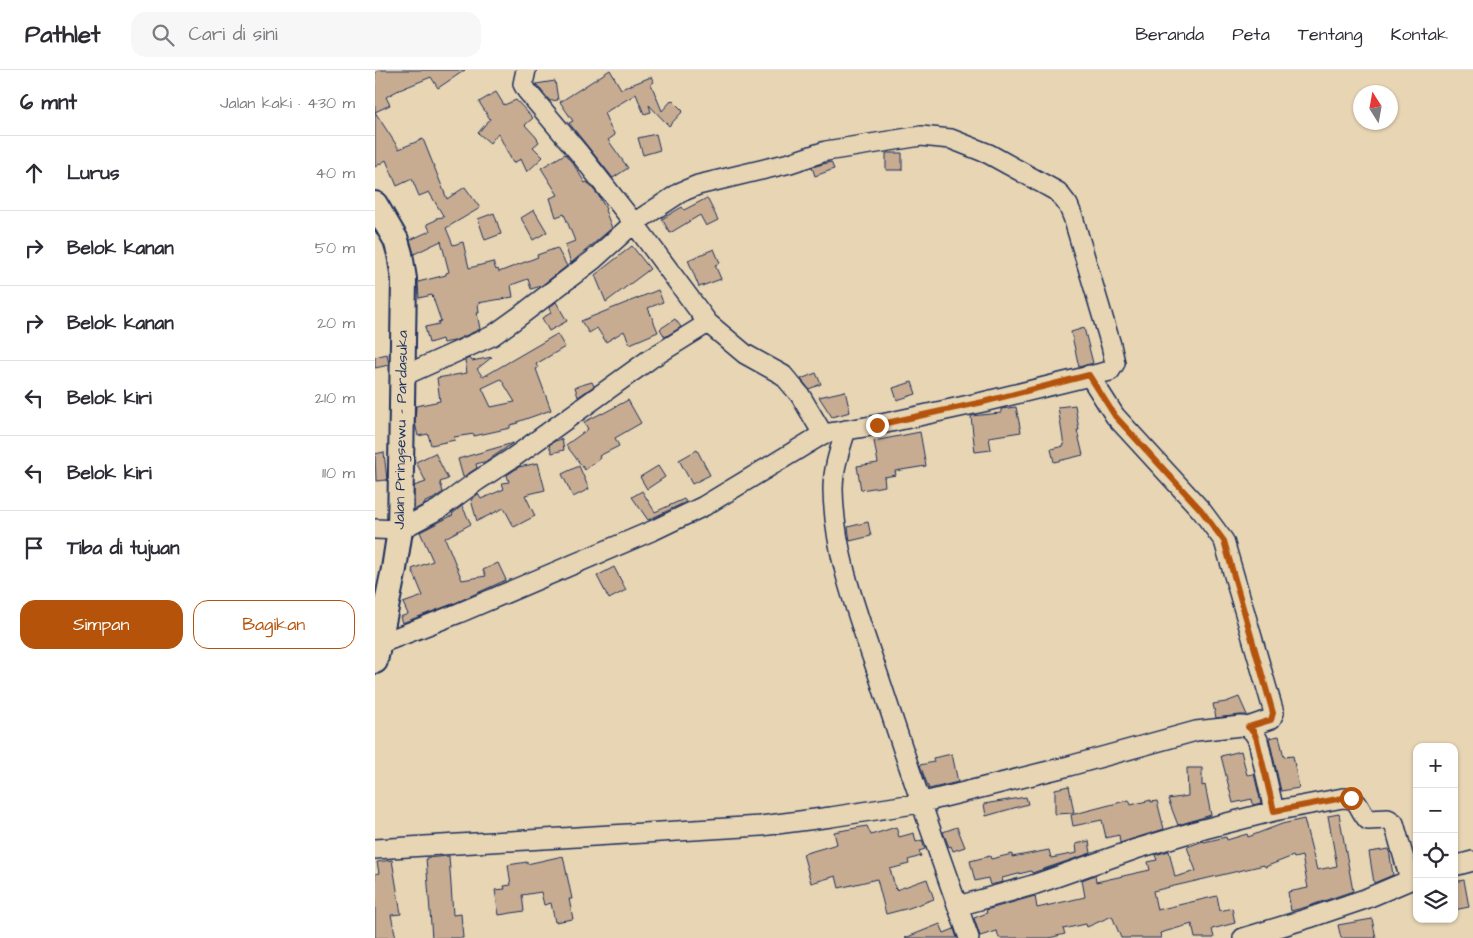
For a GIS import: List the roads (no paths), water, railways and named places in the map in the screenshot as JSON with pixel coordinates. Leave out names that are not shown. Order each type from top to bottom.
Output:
[{"type":"main road","name":"Jalan Pringsewu - Pardasuka","points":[[375,204],[396,240],[404,279],[400,530],[377,652]]},
{"type":"street","points":[[526,70],[523,84],[527,91],[634,223],[708,323],[745,354],[783,375],[800,395],[823,434]]},
{"type":"street","points":[[377,652],[459,613],[663,526],[704,506],[823,434],[983,402],[1110,371],[1115,363],[1073,217],[1068,205],[1058,192],[989,154],[951,140],[921,136],[826,151],[790,163],[698,185],[681,192],[634,223],[593,260],[498,331],[451,355],[403,376]]},
{"type":"street","points":[[375,528],[400,530],[439,510],[650,359],[708,323]]},
{"type":"street","points":[[375,849],[761,826],[831,817],[921,803],[1197,731],[1241,726],[1248,727],[1271,720],[1273,713],[1224,541],[1201,510],[1115,416],[1089,375]]},
{"type":"street","points":[[846,430],[837,461],[833,487],[835,523],[843,569],[921,803],[969,938]]},
{"type":"street","points":[[1248,727],[1254,732],[1257,740],[1274,811]]},
{"type":"street","points":[[958,906],[1033,885],[1196,831],[1274,811],[1343,798],[1351,798],[1356,802],[1362,814],[1368,820],[1388,819],[1394,824],[1413,878],[1309,918],[1243,938]]},
{"type":"street","points":[[1458,865],[1473,861]]}]
